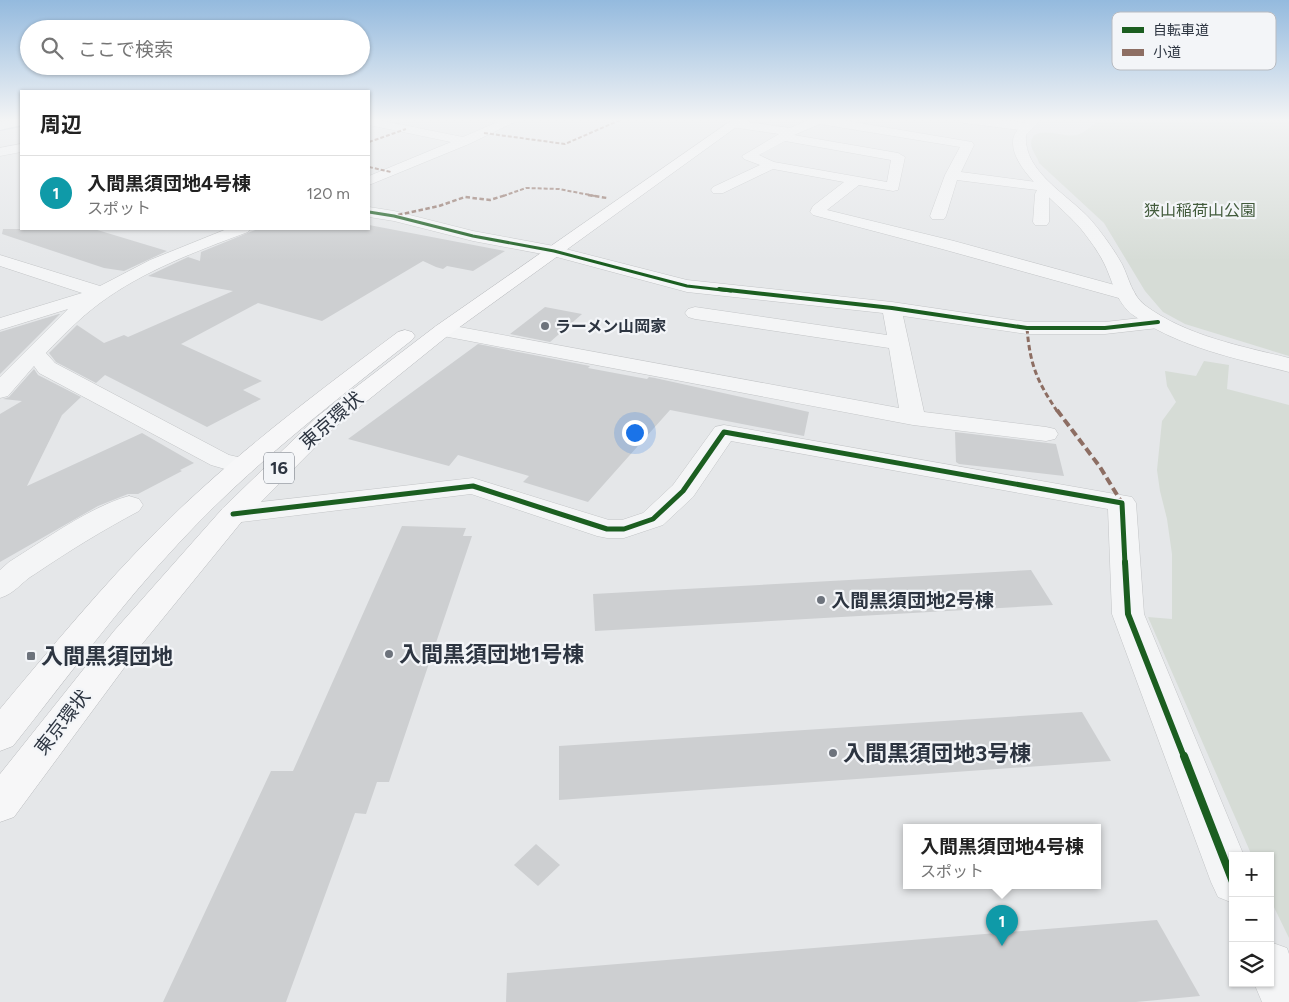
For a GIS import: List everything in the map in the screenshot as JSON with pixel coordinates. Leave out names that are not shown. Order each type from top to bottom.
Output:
[{"type":"highway","name":"東京環状","points":[[0,735],[86,630],[168,537],[242,466],[360,369],[420,325],[545,249],[666,167]]},
{"type":"highway","name":"東京環状","points":[[0,804],[126,640],[233,514],[327,421],[545,249]]},
{"type":"street","points":[[370,181],[403,167]]},
{"type":"street","points":[[718,190],[767,167]]},
{"type":"street","points":[[780,167],[893,187],[896,167]]},
{"type":"street","points":[[938,216],[956,167]]},
{"type":"street","points":[[1030,167],[1046,187],[1082,220],[1112,263],[1126,294],[1137,309],[1158,322],[1204,340],[1289,365]]},
{"type":"street","points":[[952,175],[1046,187]]},
{"type":"street","points":[[855,181],[832,197],[818,209],[818,212],[948,245],[1126,294]]},
{"type":"street","points":[[1041,222],[1042,194],[1046,187]]},
{"type":"street","points":[[370,212],[435,225],[473,236],[545,249],[687,286],[892,308],[1027,328],[1105,328],[1158,322]]},
{"type":"street","points":[[0,390],[78,311],[103,293],[144,271],[240,230]]},
{"type":"street","points":[[0,260],[48,277],[103,293]]},
{"type":"street","points":[[0,324],[63,303],[103,293]]},
{"type":"street","points":[[892,308],[913,418]]},
{"type":"street","points":[[695,313],[899,343]]},
{"type":"street","points":[[443,330],[913,418],[1046,434]]},
{"type":"street","points":[[35,353],[47,368],[220,460],[242,466]]},
{"type":"street","points":[[233,514],[473,486],[607,529],[624,529],[654,519],[683,491],[724,432],[1122,503],[1128,614],[1229,872]]},
{"type":"street","points":[[0,586],[20,569],[83,529],[129,505]]},
{"type":"street","points":[[1274,973],[1287,1002]]},
{"type":"green space","name":"狭山稲荷山公園","points":[[1043,167],[1289,167],[1289,356],[1185,324],[1163,312],[1145,291],[1104,223]]},
{"type":"green space","points":[[1204,361],[1229,365],[1227,389],[1289,405],[1289,938],[1274,907],[1274,852],[1250,852],[1148,617],[1172,619],[1172,554],[1157,470],[1162,421],[1176,402],[1167,386],[1165,371],[1196,376]]},
{"type":"building","points":[[370,225],[505,251],[473,271],[447,266],[443,269],[423,261],[322,321],[258,303],[181,344],[262,381],[243,390],[261,399],[207,427],[105,375],[96,383],[56,362],[49,353],[77,325],[104,343],[124,335],[128,337],[233,291],[148,276],[188,257],[200,261],[201,252],[255,230],[370,230]]},
{"type":"building","points":[[3,229],[97,230],[167,251],[124,271],[104,268],[2,234]]},
{"type":"building","name":"ラーメン山岡家","points":[[545,307],[582,314],[550,342],[510,334]]},
{"type":"building","points":[[60,314],[0,374],[0,332]]},
{"type":"building","points":[[478,344],[590,366],[588,368],[647,379],[649,377],[655,378],[809,412],[804,436],[670,410],[588,502],[523,482],[529,476],[458,455],[449,466],[348,439]]},
{"type":"building","points":[[34,369],[38,375],[81,397],[62,415],[27,486],[142,433],[194,463],[138,494],[128,494],[98,506],[0,562],[0,414],[22,401],[3,399],[9,397]]},
{"type":"building","points":[[955,432],[1056,444],[1064,476],[959,464],[956,462]]},
{"type":"building","name":"入間黒須団地1号棟","points":[[402,526],[466,528],[463,536],[472,536],[389,782],[377,782],[366,814],[355,813],[286,1002],[163,1002],[271,771],[293,771]]},
{"type":"building","name":"入間黒須団地2号棟","points":[[1031,570],[1053,605],[595,631],[593,594]]},
{"type":"building","name":"入間黒須団地3号棟","points":[[1082,712],[1111,761],[559,800],[559,746]]},
{"type":"building","points":[[536,844],[560,865],[538,886],[514,865]]},
{"type":"building","points":[[1157,920],[1200,996],[1136,1002],[506,1002],[507,973]]},
{"type":"marked path","points":[[370,167],[391,172]]},
{"type":"marked path","points":[[398,215],[439,206],[465,197],[490,200],[526,188],[559,189],[607,198]]},
{"type":"marked path","points":[[1027,328],[1028,350],[1039,382],[1062,417],[1100,467],[1122,503]]},
{"type":"cycle path","points":[[370,212],[394,216],[473,236],[554,251],[687,286],[892,308],[1027,328],[1105,328],[1158,322]]},
{"type":"cycle path","points":[[233,514],[473,486],[607,529],[624,529],[653,519],[683,491],[724,432],[1122,503],[1128,614],[1229,872]]},
{"type":"place","name":"ラーメン山岡家","points":[[545,326]]},
{"type":"place","name":"入間黒須団地2号棟","points":[[821,600]]},
{"type":"place","name":"入間黒須団地1号棟","points":[[389,654]]},
{"type":"place","name":"入間黒須団地","points":[[31,656]]},
{"type":"place","name":"入間黒須団地3号棟","points":[[833,753]]},
{"type":"place","name":"入間黒須団地4号棟","points":[[1002,946]]}]
